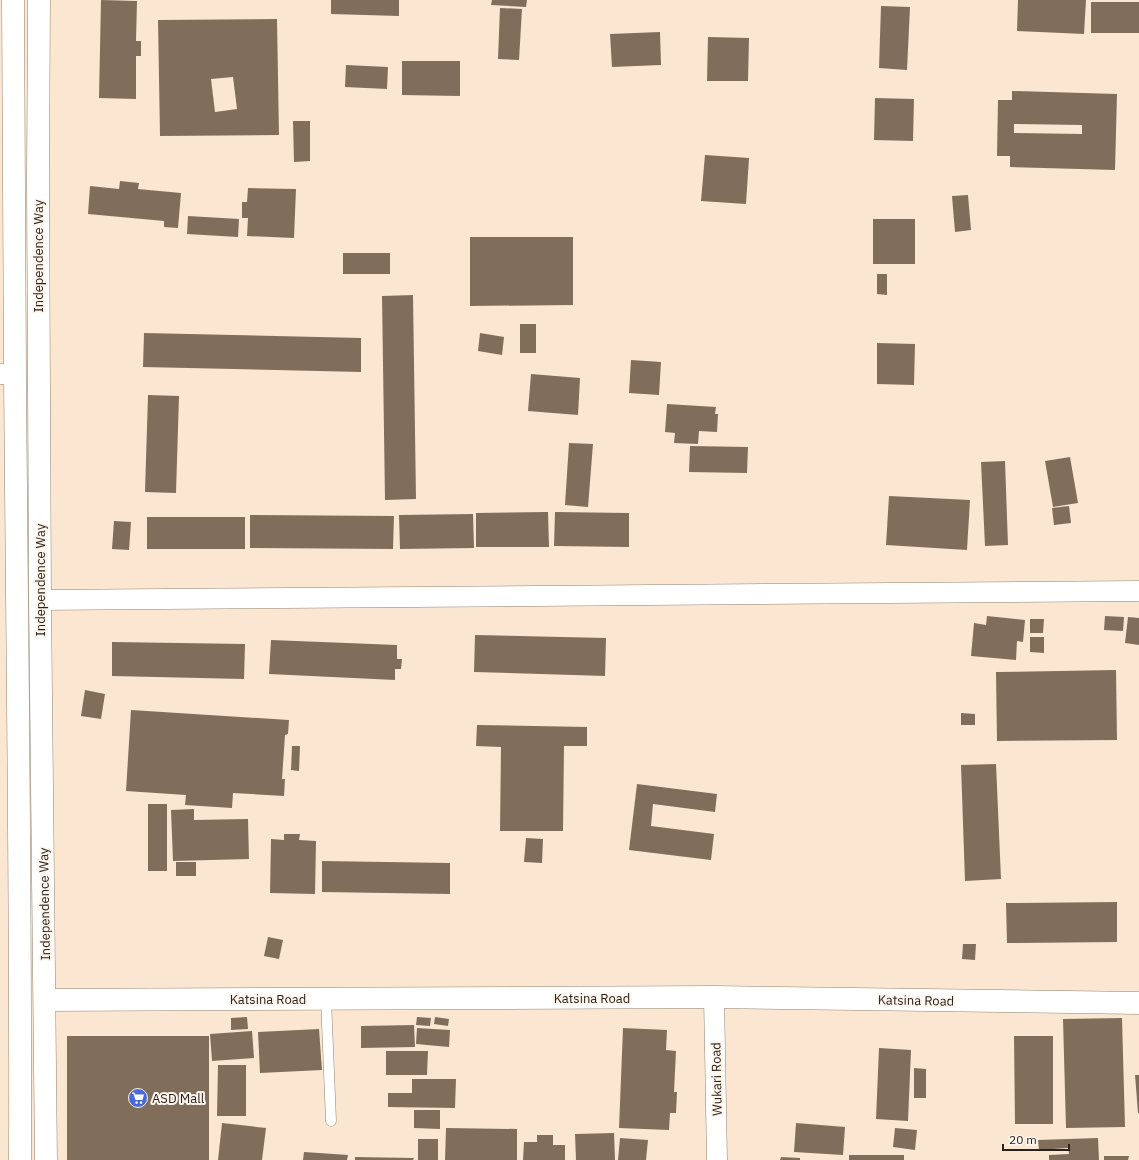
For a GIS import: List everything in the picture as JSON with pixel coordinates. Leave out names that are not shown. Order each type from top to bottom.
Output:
[{"type":"main road","name":"Independence Way","points":[[14,0],[8,375],[18,645],[21,1004],[20,1160]]},
{"type":"main road","name":"Independence Way","points":[[39,0],[38,197],[40,600],[46,1160]]},
{"type":"main road","name":"Katsina Road","points":[[45,1000],[714,997],[1139,1003]]},
{"type":"street","points":[[40,600],[1139,591]]},
{"type":"street","name":"Wukari Road","points":[[714,997],[717,1160]]},
{"type":"lane","points":[[326,999],[331,1121]]},
{"type":"building","points":[[101,0],[137,1],[136,41],[141,41],[141,56],[136,56],[136,99],[99,98]]},
{"type":"building","points":[[331,0],[399,0],[399,16],[331,14]]},
{"type":"building","points":[[492,0],[527,0],[526,7],[491,5]]},
{"type":"building","points":[[1018,0],[1086,0],[1084,34],[1017,31]]},
{"type":"building","points":[[1091,2],[1139,2],[1139,33],[1091,33]]},
{"type":"building","points":[[881,6],[910,7],[907,70],[879,68]]},
{"type":"building","points":[[500,8],[522,9],[519,60],[498,59]]},
{"type":"building","points":[[277,19],[279,135],[160,136],[158,20]],"holes":[[[233,77],[237,109],[215,112],[211,79]]]},
{"type":"building","points":[[660,32],[661,65],[612,67],[610,34]]},
{"type":"building","points":[[708,37],[749,38],[748,81],[707,81]]},
{"type":"building","points":[[402,61],[460,61],[460,96],[402,95]]},
{"type":"building","points":[[346,65],[388,67],[387,89],[345,87]]},
{"type":"building","points":[[1012,91],[1117,94],[1115,170],[1010,167],[1010,156],[997,156],[998,100],[1012,100]],"holes":[[[1014,124],[1082,125],[1082,134],[1014,133]]]},
{"type":"building","points":[[875,98],[914,99],[913,141],[874,140]]},
{"type":"building","points":[[293,121],[310,121],[310,161],[294,162]]},
{"type":"building","points":[[705,155],[749,158],[746,204],[701,201]]},
{"type":"building","points":[[120,181],[139,183],[138,189],[181,193],[178,228],[164,227],[164,221],[88,214],[90,186],[119,189]]},
{"type":"building","points":[[248,188],[296,189],[294,238],[247,236],[248,218],[242,218],[242,202],[247,202]]},
{"type":"building","points":[[968,195],[971,230],[955,232],[952,196]]},
{"type":"building","points":[[188,216],[239,219],[238,237],[187,234]]},
{"type":"building","points":[[873,219],[915,219],[915,264],[873,264]]},
{"type":"building","points":[[470,237],[573,237],[573,305],[470,306]]},
{"type":"building","points":[[343,253],[390,253],[390,274],[343,274]]},
{"type":"building","points":[[877,274],[887,274],[887,295],[877,294]]},
{"type":"building","points":[[413,295],[416,499],[385,500],[382,296]]},
{"type":"building","points":[[520,324],[536,324],[536,353],[520,353]]},
{"type":"building","points":[[144,333],[361,338],[361,372],[143,367]]},
{"type":"building","points":[[480,333],[504,337],[502,355],[478,351]]},
{"type":"building","points":[[877,343],[915,344],[914,385],[877,384]]},
{"type":"building","points":[[631,360],[661,362],[659,395],[629,393]]},
{"type":"building","points":[[531,374],[580,378],[578,415],[528,411]]},
{"type":"building","points":[[148,395],[179,396],[176,493],[145,492]]},
{"type":"building","points":[[667,404],[716,407],[715,414],[718,414],[717,432],[699,431],[698,444],[674,443],[675,433],[665,432]]},
{"type":"building","points":[[569,443],[593,444],[588,507],[565,505]]},
{"type":"building","points":[[690,446],[748,447],[747,473],[689,472]]},
{"type":"building","points":[[1070,457],[1078,503],[1053,507],[1045,461]]},
{"type":"building","points":[[1005,461],[1008,545],[985,546],[981,462]]},
{"type":"building","points":[[889,496],[970,500],[967,550],[886,545]]},
{"type":"building","points":[[1069,506],[1071,523],[1054,525],[1052,508]]},
{"type":"building","points":[[548,512],[549,547],[476,547],[476,513]]},
{"type":"building","points":[[555,512],[629,513],[629,547],[554,546]]},
{"type":"building","points":[[473,514],[474,548],[400,549],[399,515]]},
{"type":"building","points":[[250,515],[394,516],[393,549],[250,548]]},
{"type":"building","points":[[147,517],[245,517],[245,549],[147,549]]},
{"type":"building","points":[[114,521],[131,522],[129,550],[112,549]]},
{"type":"building","points":[[987,616],[1025,620],[1023,642],[1017,641],[1016,660],[971,656],[974,623],[986,625]]},
{"type":"building","points":[[1105,616],[1124,617],[1123,631],[1104,630]]},
{"type":"building","points":[[1128,617],[1139,618],[1139,645],[1125,643]]},
{"type":"building","points":[[1030,619],[1044,619],[1043,633],[1030,633]]},
{"type":"building","points":[[475,635],[606,638],[605,676],[474,672]]},
{"type":"building","points":[[1030,637],[1044,637],[1044,653],[1030,652]]},
{"type":"building","points":[[271,640],[397,645],[397,659],[402,659],[401,669],[395,669],[395,680],[269,674]]},
{"type":"building","points":[[112,642],[245,644],[244,679],[112,676]]},
{"type":"building","points":[[1116,670],[1117,740],[997,741],[996,672]]},
{"type":"building","points":[[85,690],[105,694],[101,719],[81,716]]},
{"type":"building","points":[[131,710],[289,720],[288,734],[285,735],[282,779],[285,779],[284,796],[233,793],[232,808],[185,805],[186,795],[126,791]]},
{"type":"building","points":[[961,713],[975,714],[975,725],[961,725]]},
{"type":"building","points":[[477,725],[587,727],[587,746],[564,746],[563,831],[500,831],[501,747],[476,746]]},
{"type":"building","points":[[292,746],[300,746],[299,771],[291,770]]},
{"type":"building","points":[[996,764],[1001,879],[965,881],[961,765]]},
{"type":"building","points":[[637,784],[717,794],[715,812],[653,804],[651,826],[714,834],[711,860],[629,850]]},
{"type":"building","points":[[148,804],[167,804],[167,871],[148,871]]},
{"type":"building","points":[[194,809],[194,820],[248,819],[249,859],[173,861],[171,810]]},
{"type":"building","points":[[284,834],[300,834],[299,840],[316,841],[315,894],[270,893],[271,839],[284,840]]},
{"type":"building","points":[[526,838],[543,839],[542,863],[524,862]]},
{"type":"building","points":[[322,861],[450,863],[450,894],[322,892]]},
{"type":"building","points":[[176,862],[196,862],[196,876],[176,876]]},
{"type":"building","points":[[1117,902],[1117,942],[1007,943],[1006,903]]},
{"type":"building","points":[[268,937],[283,940],[279,959],[264,956]]},
{"type":"building","points":[[963,944],[976,944],[975,960],[962,959]]},
{"type":"building","points":[[247,1017],[248,1029],[231,1030],[231,1018]]},
{"type":"building","points":[[417,1017],[431,1018],[430,1026],[416,1025]]},
{"type":"building","points":[[435,1017],[449,1019],[448,1026],[434,1024]]},
{"type":"building","points":[[1122,1018],[1125,1127],[1066,1128],[1063,1019]]},
{"type":"building","points":[[414,1025],[415,1047],[361,1048],[361,1026]]},
{"type":"building","points":[[417,1028],[450,1030],[449,1047],[416,1044]]},
{"type":"building","points":[[623,1028],[667,1030],[666,1050],[676,1051],[674,1092],[677,1092],[676,1113],[670,1113],[669,1130],[619,1128]]},
{"type":"building","points":[[319,1029],[322,1070],[260,1073],[258,1032]]},
{"type":"building","points":[[252,1031],[254,1058],[212,1061],[210,1034]]},
{"type":"building","name":"ASD Mall","points":[[67,1036],[209,1036],[209,1160],[67,1160]]},
{"type":"building","points":[[1014,1036],[1053,1036],[1053,1124],[1015,1124]]},
{"type":"building","points":[[879,1048],[911,1050],[908,1121],[876,1119]]},
{"type":"building","points":[[386,1051],[428,1051],[427,1075],[386,1075]]},
{"type":"building","points":[[218,1065],[246,1065],[246,1116],[217,1116]]},
{"type":"building","points":[[914,1068],[926,1069],[926,1098],[914,1098]]},
{"type":"building","points":[[1135,1075],[1139,1075],[1139,1113],[1138,1113]]},
{"type":"building","points":[[412,1079],[456,1079],[455,1108],[388,1107],[388,1093],[412,1093]]},
{"type":"building","points":[[414,1110],[440,1110],[440,1129],[414,1128]]},
{"type":"building","points":[[222,1123],[266,1128],[262,1160],[218,1160]]},
{"type":"building","points":[[796,1123],[845,1127],[843,1155],[794,1152]]},
{"type":"building","points":[[446,1128],[517,1129],[517,1160],[445,1160]]},
{"type":"building","points":[[895,1128],[917,1130],[915,1150],[893,1147]]},
{"type":"building","points":[[614,1133],[615,1160],[576,1160],[575,1134]]},
{"type":"building","points":[[537,1135],[553,1135],[553,1145],[565,1145],[565,1160],[523,1160],[524,1142],[537,1142]]},
{"type":"building","points":[[620,1138],[648,1140],[646,1160],[618,1160]]},
{"type":"building","points":[[1098,1138],[1099,1160],[1049,1160],[1049,1155],[1069,1154],[1068,1148],[1039,1150],[1038,1140]]},
{"type":"building","points":[[418,1139],[438,1139],[438,1160],[418,1160]]},
{"type":"building","points":[[304,1152],[348,1155],[347,1160],[303,1160]]},
{"type":"building","points":[[849,1155],[904,1155],[904,1160],[849,1160]]},
{"type":"building","points":[[1104,1156],[1129,1156],[1128,1160],[1104,1160]]},
{"type":"building","points":[[355,1157],[414,1158],[413,1160],[355,1160]]},
{"type":"building","points":[[781,1157],[800,1158],[800,1160],[780,1160]]},
{"type":"place","name":"ASD Mall","points":[[138,1098]]}]
